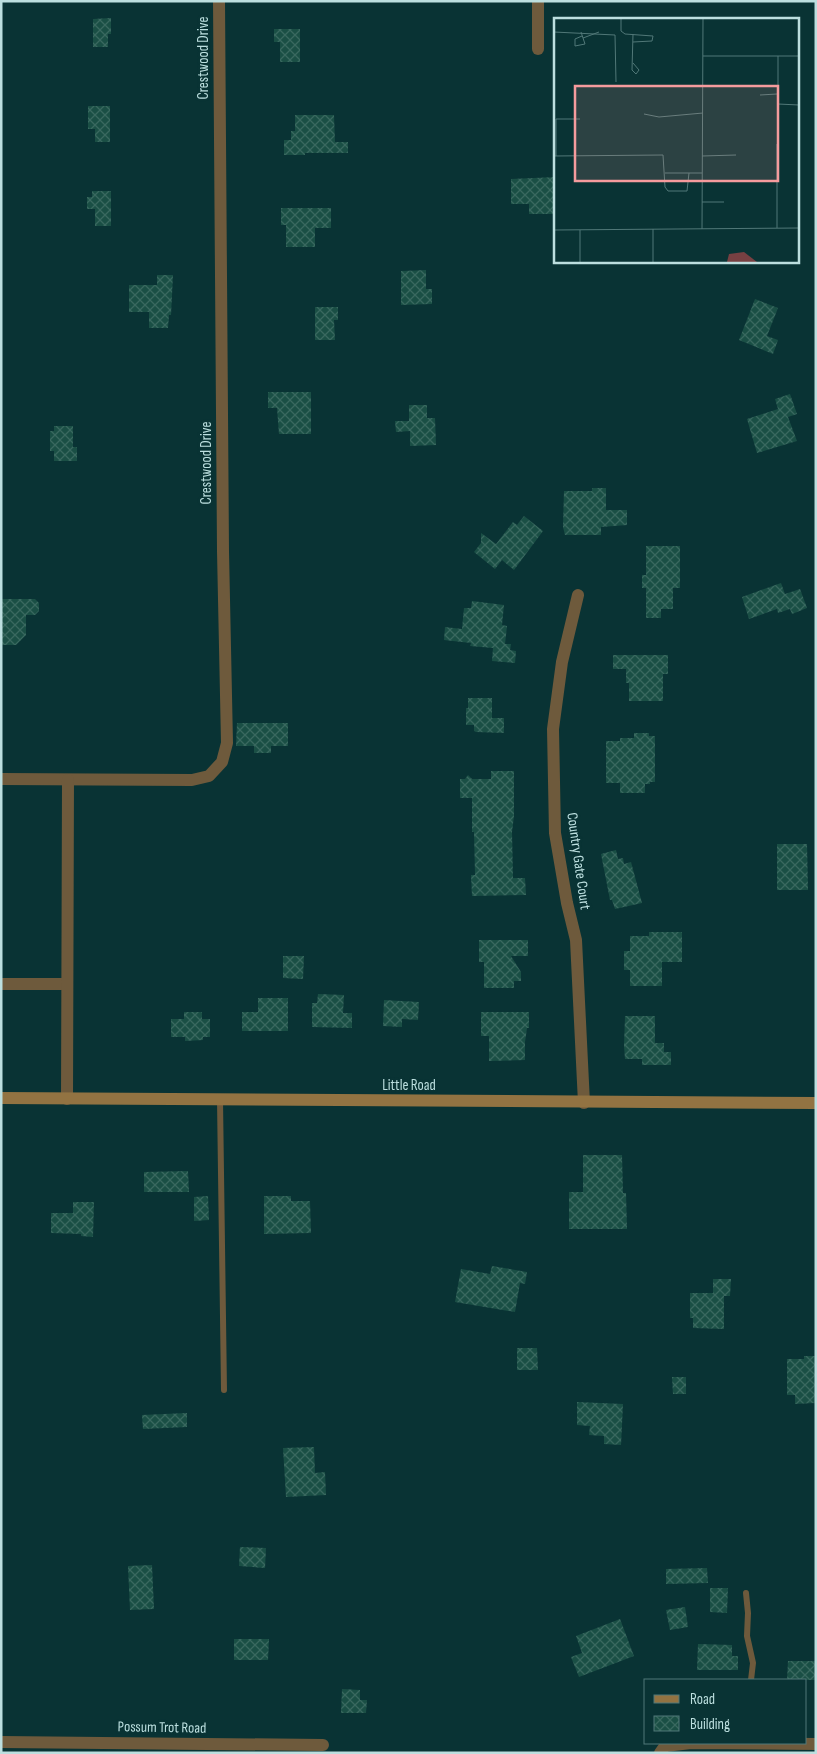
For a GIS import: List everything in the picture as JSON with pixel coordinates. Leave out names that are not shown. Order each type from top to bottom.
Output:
[{"type":"street","name":"Crestwood Drive","points":[[1,779],[192,780],[209,776],[222,762],[228,743],[223,551],[219,1]]},
{"type":"street","points":[[538,1],[538,49]]},
{"type":"street","name":"Country Gate Court","points":[[578,595],[562,662],[553,729],[555,833],[567,903],[576,940],[584,1103]]},
{"type":"street","points":[[67,1099],[68,780]]},
{"type":"street","points":[[1,984],[67,984]]},
{"type":"street","name":"Little Road","points":[[1,1098],[816,1104]]},
{"type":"street","name":"Possum Trot Road","points":[[1,1742],[323,1745]]},
{"type":"street","points":[[660,1753],[665,1746],[682,1744]]},
{"type":"lane","points":[[220,1100],[224,1390]]},
{"type":"lane","points":[[746,1594],[748,1612],[747,1636],[753,1663],[751,1679]]},
{"type":"building","points":[[111,18],[111,34],[108,34],[108,47],[93,47],[93,19]]},
{"type":"building","points":[[274,29],[300,29],[300,62],[280,62],[280,42],[274,42]]},
{"type":"building","points":[[88,106],[110,106],[110,142],[95,142],[95,129],[88,129]]},
{"type":"building","points":[[295,115],[334,115],[335,142],[348,142],[348,153],[284,155],[284,140],[291,140],[291,131],[295,131]]},
{"type":"building","points":[[554,177],[554,214],[529,214],[529,204],[511,204],[511,179]]},
{"type":"building","points":[[92,191],[111,191],[111,226],[95,226],[95,209],[87,209],[87,197],[92,197]]},
{"type":"building","points":[[281,208],[331,208],[331,228],[315,228],[315,247],[286,247],[286,225],[281,225]]},
{"type":"building","points":[[426,270],[426,289],[432,289],[432,304],[401,305],[401,271]]},
{"type":"building","points":[[157,275],[173,275],[171,315],[169,315],[168,328],[149,328],[149,312],[129,312],[129,285],[157,285]]},
{"type":"building","points":[[755,299],[778,308],[767,336],[778,340],[773,354],[739,340]]},
{"type":"building","points":[[315,307],[338,307],[338,320],[334,320],[335,340],[315,340]]},
{"type":"building","points":[[268,392],[311,392],[311,434],[279,434],[277,408],[268,408]]},
{"type":"building","points":[[790,394],[797,414],[788,417],[797,441],[757,453],[747,419],[778,409],[775,399]]},
{"type":"building","points":[[409,405],[427,405],[427,418],[435,418],[436,445],[410,446],[410,431],[396,432],[395,421],[409,421]]},
{"type":"building","points":[[54,426],[73,426],[73,447],[77,447],[77,461],[54,461],[54,451],[50,451],[50,431],[54,431]]},
{"type":"building","points":[[592,488],[606,488],[606,510],[627,510],[627,525],[601,527],[601,535],[565,535],[563,527],[564,491],[592,491]]},
{"type":"building","points":[[524,516],[543,531],[514,570],[502,560],[495,569],[474,552],[481,543],[481,533],[496,544],[513,522],[517,525]]},
{"type":"building","points":[[646,546],[680,546],[680,588],[673,588],[673,609],[661,609],[661,618],[646,618],[646,588],[642,588],[642,575],[646,575]]},
{"type":"building","points":[[781,583],[785,594],[800,589],[807,608],[792,614],[790,609],[778,613],[777,609],[749,619],[742,597]]},
{"type":"building","points":[[1,599],[35,599],[39,603],[39,611],[35,615],[26,615],[26,635],[16,645],[1,645]]},
{"type":"building","points":[[472,601],[504,605],[502,625],[507,626],[505,644],[511,644],[510,650],[516,651],[515,663],[492,661],[493,648],[470,646],[471,643],[444,640],[445,627],[462,629],[464,608],[471,608]]},
{"type":"building","points":[[613,655],[668,655],[668,674],[663,674],[663,701],[629,701],[629,683],[626,683],[626,669],[613,669]]},
{"type":"building","points":[[468,698],[492,698],[492,718],[504,718],[504,733],[476,732],[474,731],[474,725],[466,725]]},
{"type":"building","points":[[237,723],[288,723],[288,746],[271,746],[271,753],[254,753],[254,746],[236,746]]},
{"type":"building","points":[[634,733],[649,733],[649,736],[655,736],[655,782],[645,784],[645,793],[620,793],[620,783],[606,783],[606,741],[634,738]]},
{"type":"building","points":[[491,771],[514,771],[513,878],[525,878],[526,895],[472,896],[471,875],[475,875],[472,798],[460,798],[460,779],[465,779],[468,775],[472,779],[491,779]]},
{"type":"building","points":[[777,844],[807,844],[808,890],[777,890]]},
{"type":"building","points":[[616,850],[618,859],[623,858],[624,864],[631,862],[642,903],[615,909],[612,900],[610,900],[601,854]]},
{"type":"building","points":[[649,932],[682,932],[682,962],[662,962],[662,986],[630,986],[630,970],[624,970],[624,951],[630,951],[630,936],[649,936]]},
{"type":"building","points":[[479,940],[528,940],[528,956],[511,956],[521,972],[521,981],[514,981],[514,988],[484,988],[484,962],[479,962]]},
{"type":"building","points":[[283,956],[304,956],[303,979],[283,978]]},
{"type":"building","points":[[318,994],[344,995],[343,1013],[352,1013],[352,1028],[312,1027],[312,1003],[317,1003]]},
{"type":"building","points":[[258,998],[288,998],[288,1031],[242,1031],[242,1012],[258,1012]]},
{"type":"building","points":[[384,1000],[419,1002],[418,1020],[402,1019],[402,1027],[383,1026]]},
{"type":"building","points":[[184,1012],[202,1012],[202,1019],[210,1019],[210,1037],[203,1037],[203,1040],[185,1041],[185,1037],[171,1037],[171,1019],[184,1019]]},
{"type":"building","points":[[481,1012],[529,1012],[525,1060],[489,1061],[489,1036],[481,1036]]},
{"type":"building","points":[[625,1016],[655,1016],[655,1043],[664,1043],[664,1052],[671,1052],[671,1065],[642,1065],[642,1059],[625,1059]]},
{"type":"building","points":[[583,1155],[622,1155],[623,1193],[626,1193],[627,1229],[569,1229],[569,1192],[583,1192]]},
{"type":"building","points":[[188,1171],[189,1192],[144,1192],[144,1172]]},
{"type":"building","points":[[208,1196],[209,1220],[194,1221],[194,1197]]},
{"type":"building","points":[[264,1196],[291,1196],[291,1201],[310,1201],[311,1233],[264,1234]]},
{"type":"building","points":[[73,1202],[94,1202],[93,1237],[81,1236],[81,1234],[51,1233],[51,1213],[73,1213]]},
{"type":"building","points":[[492,1266],[527,1272],[525,1284],[520,1283],[515,1312],[455,1302],[461,1269],[490,1274]]},
{"type":"building","points":[[713,1279],[731,1279],[730,1296],[724,1296],[724,1329],[693,1328],[693,1318],[690,1318],[690,1293],[713,1293]]},
{"type":"building","points":[[517,1348],[537,1348],[538,1370],[517,1370]]},
{"type":"building","points":[[804,1356],[816,1356],[816,1403],[795,1404],[795,1395],[787,1395],[787,1359],[804,1359]]},
{"type":"building","points":[[672,1377],[686,1377],[686,1394],[673,1394]]},
{"type":"building","points":[[577,1402],[623,1404],[621,1445],[604,1444],[604,1436],[589,1435],[590,1426],[577,1425]]},
{"type":"building","points":[[187,1413],[187,1427],[143,1429],[142,1415]]},
{"type":"building","points":[[314,1447],[315,1473],[325,1472],[326,1495],[286,1497],[283,1448]]},
{"type":"building","points":[[240,1547],[266,1548],[265,1568],[239,1566]]},
{"type":"building","points":[[152,1565],[154,1609],[130,1610],[128,1566]]},
{"type":"building","points":[[707,1568],[708,1583],[666,1584],[666,1569]]},
{"type":"building","points":[[710,1588],[728,1588],[727,1613],[710,1612]]},
{"type":"building","points":[[685,1607],[688,1627],[670,1630],[666,1610]]},
{"type":"building","points":[[620,1619],[634,1656],[579,1677],[571,1657],[582,1653],[576,1636]]},
{"type":"building","points":[[234,1639],[269,1639],[268,1660],[234,1660]]},
{"type":"building","points":[[698,1644],[732,1645],[732,1656],[738,1656],[738,1670],[697,1670]]},
{"type":"building","points":[[788,1661],[816,1661],[816,1680],[787,1679]]},
{"type":"building","points":[[342,1689],[360,1690],[360,1700],[367,1700],[366,1713],[341,1713]]}]
